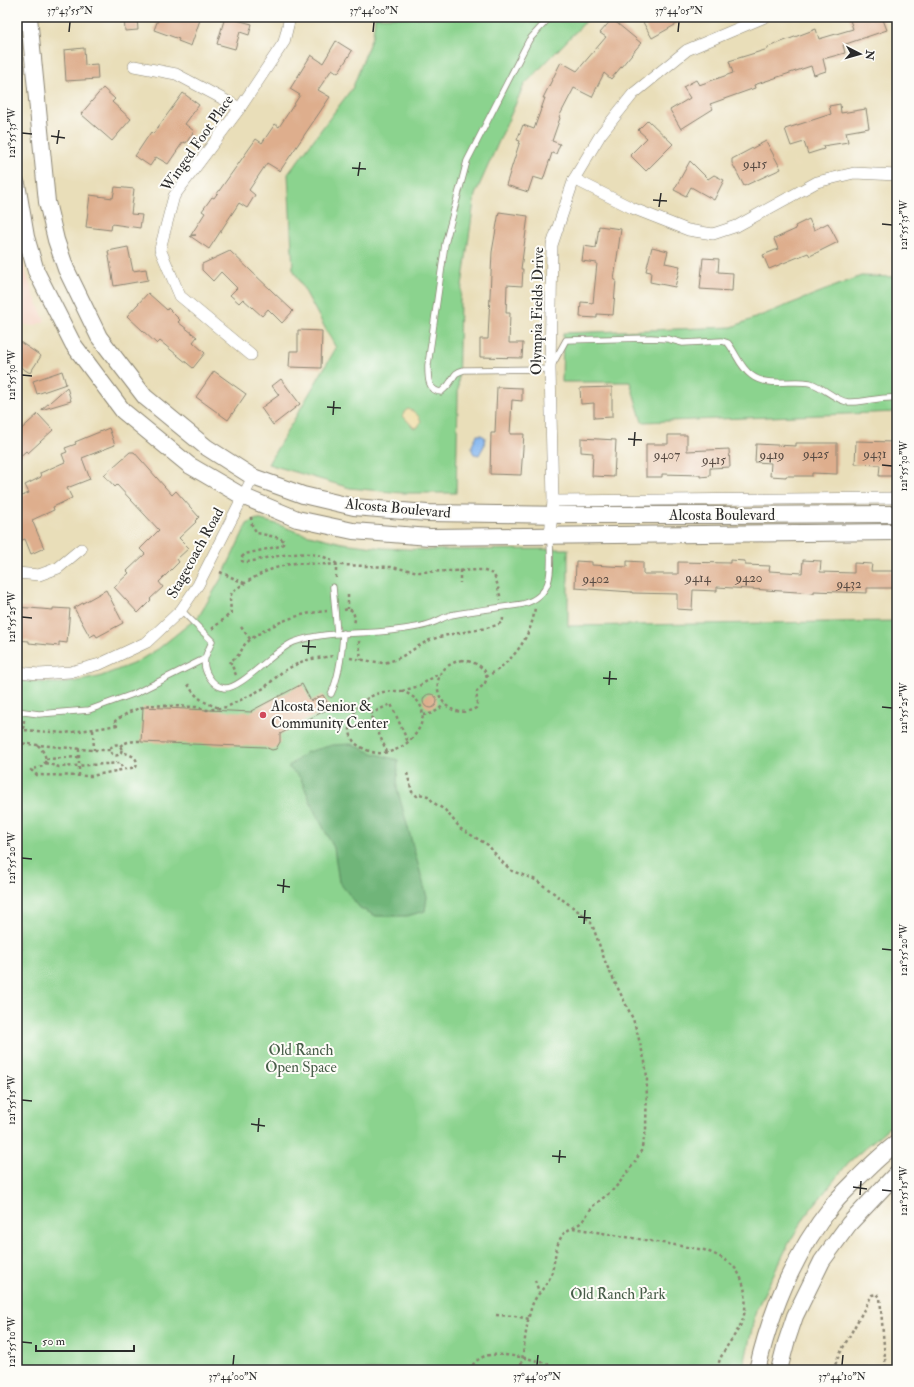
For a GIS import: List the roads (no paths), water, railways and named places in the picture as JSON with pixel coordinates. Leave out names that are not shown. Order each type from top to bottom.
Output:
[{"type":"main road","name":"Alcosta Boulevard","points":[[29,17],[47,202],[56,240],[66,269],[100,337],[145,397],[206,447],[253,477],[303,495],[354,507],[427,513],[552,508],[709,515],[897,514]]},
{"type":"main road","name":"Alcosta Boulevard","points":[[17,184],[26,237],[36,271],[73,344],[123,411],[189,466],[242,496],[297,518],[353,531],[430,537],[897,532]]},
{"type":"main road","points":[[757,1370],[774,1307],[801,1250],[832,1205],[881,1154],[897,1143]]},
{"type":"main road","points":[[779,1370],[795,1316],[822,1261],[849,1224],[897,1173]]},
{"type":"street","name":"Winged Foot Place","points":[[251,355],[180,296],[160,248],[174,196],[240,108],[284,42],[290,17]]},
{"type":"street","name":"Olympia Fields Drive","points":[[550,536],[552,508],[550,369],[552,245],[574,179],[601,134],[633,94],[687,50],[765,17]]},
{"type":"street","points":[[134,66],[176,74],[240,108]]},
{"type":"street","points":[[574,179],[632,208],[688,230],[713,234],[737,226],[817,182],[854,173],[897,175]]},
{"type":"street","name":"Stagecoach Road","points":[[17,672],[39,674],[70,672],[100,664],[147,642],[181,610],[198,585],[253,477]]},
{"type":"street","name":"Alcosta Boulevard","points":[[552,508],[897,498]]},
{"type":"street","points":[[17,573],[39,575],[58,568],[81,549]]},
{"type":"lane","points":[[550,17],[529,40],[467,161],[445,244],[428,365],[428,378],[430,386],[437,392],[441,392],[449,384],[457,372],[464,370],[550,369],[566,340],[651,338],[683,342],[722,341],[728,343],[744,369],[761,381],[810,383],[840,401],[850,402],[890,397],[897,398]]},
{"type":"lane","points":[[181,610],[212,641],[204,659],[205,667],[213,682],[220,687],[227,688],[245,679],[278,652],[292,643],[314,636],[340,633],[379,632],[417,627],[431,624],[450,615],[523,604],[533,601],[542,594],[548,585],[550,577],[550,536]]},
{"type":"lane","points":[[331,694],[341,657],[340,633],[333,587]]},
{"type":"lane","points":[[17,711],[39,714],[89,710],[136,693],[204,659]]},
{"type":"water","points":[[477,435],[485,437],[484,446],[479,455],[474,454],[472,449],[472,444]]},
{"type":"place","name":"Alcosta Senior & Community Center","points":[[263,715]]},
{"type":"park label","name":"Old Ranch Open Space","points":[[301,1058]]},
{"type":"park label","name":"Old Ranch Park","points":[[618,1294]]}]
